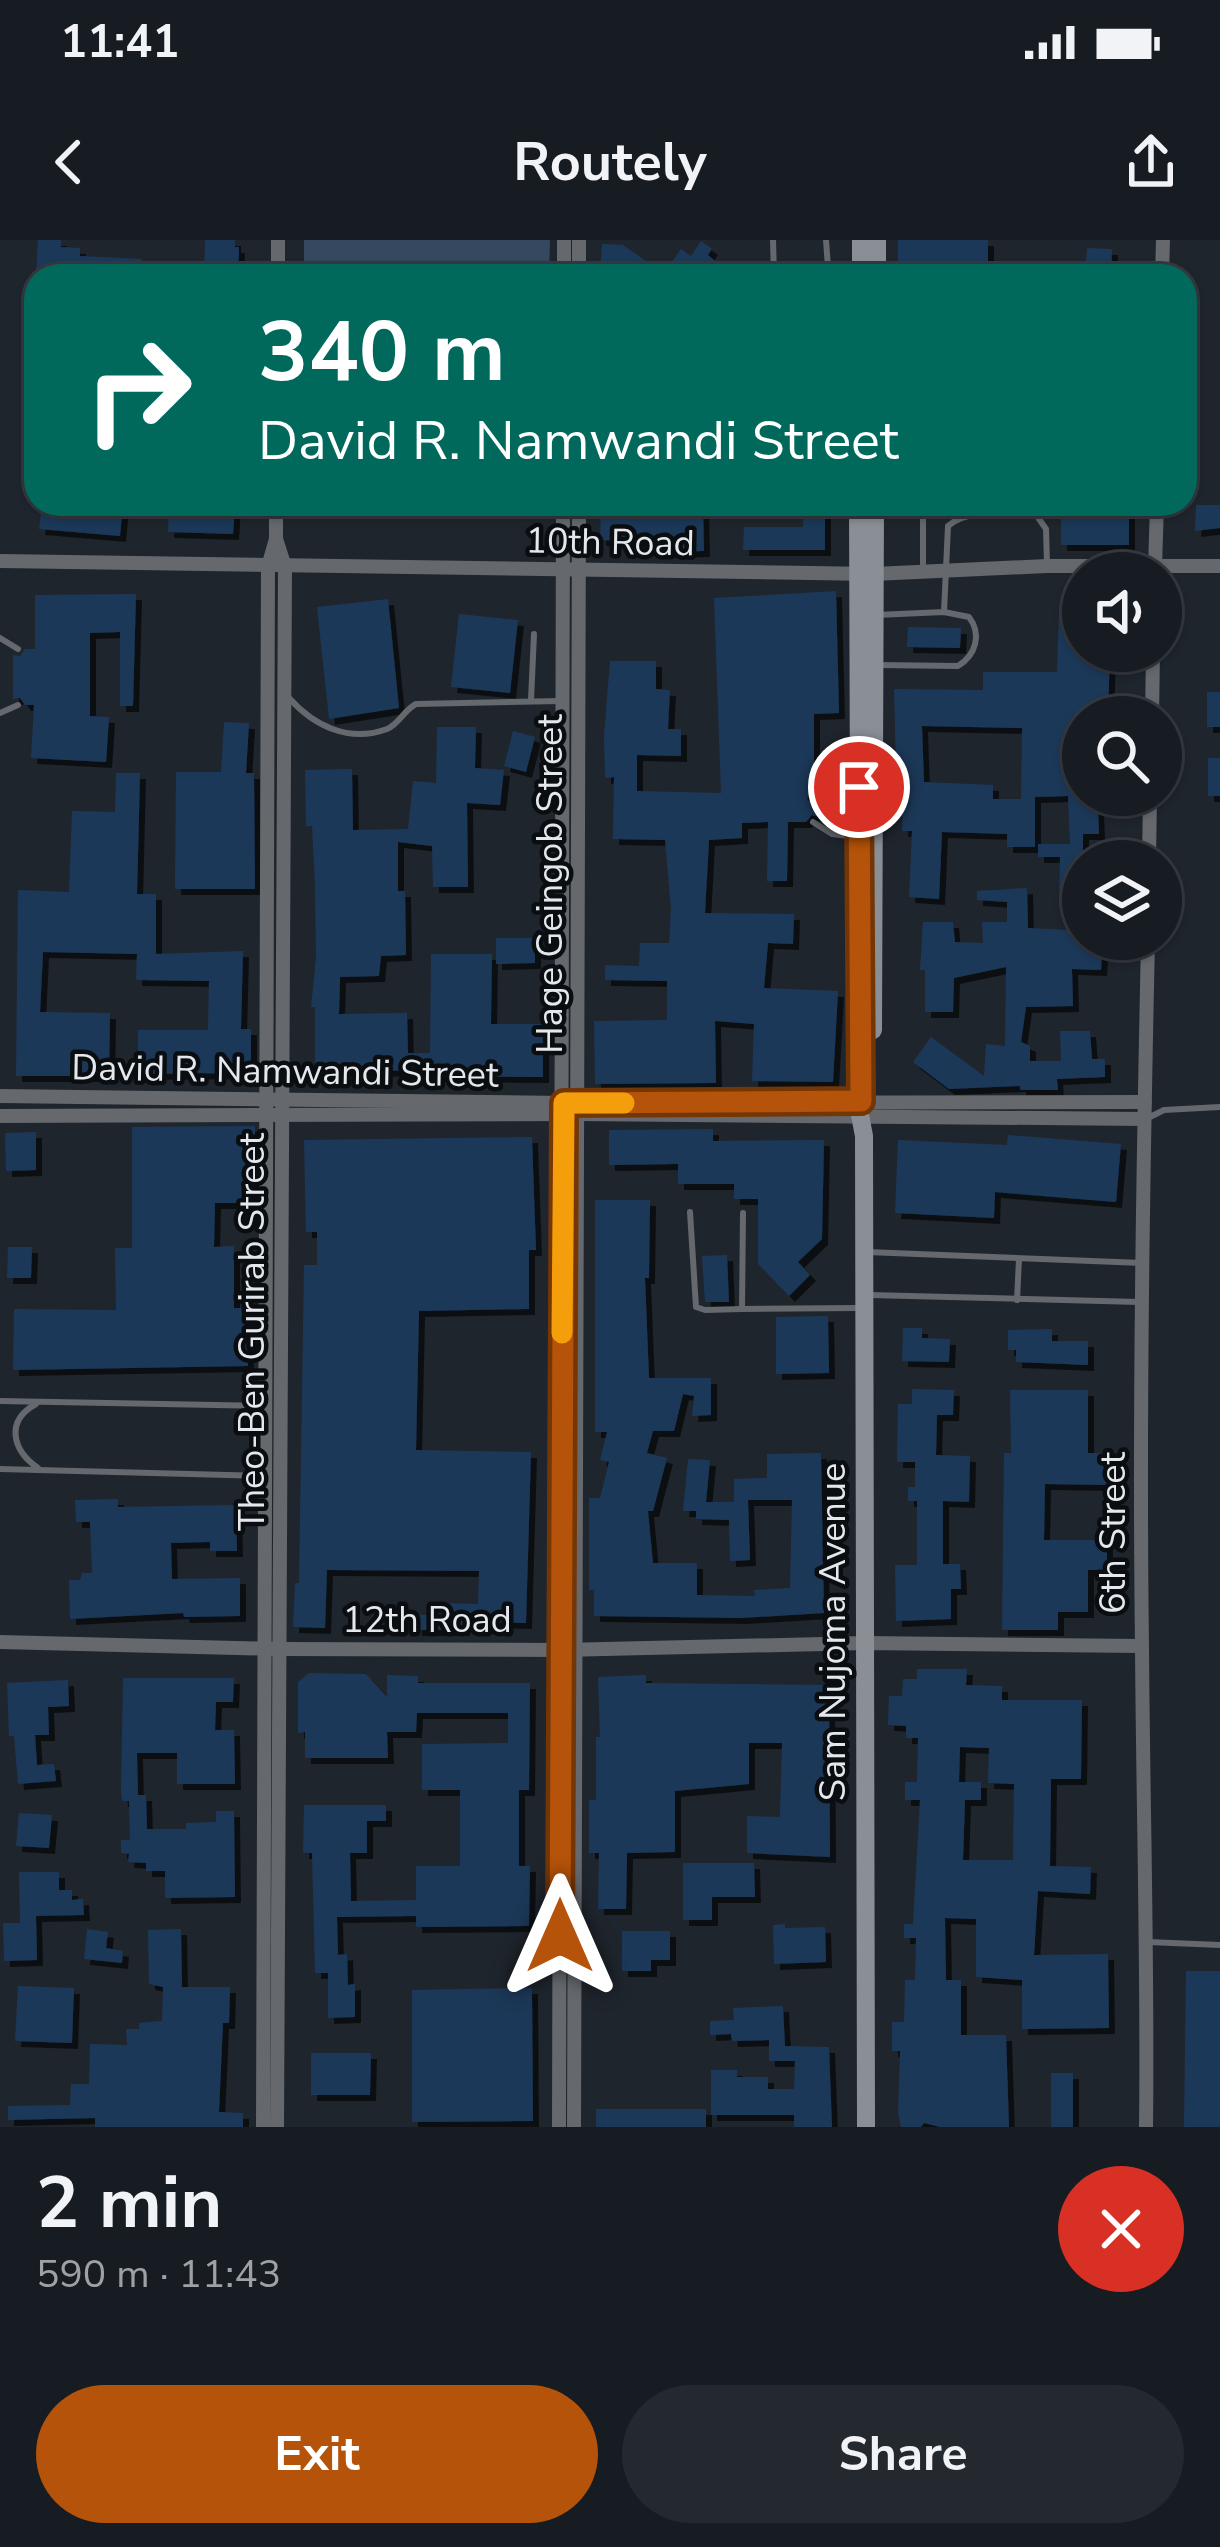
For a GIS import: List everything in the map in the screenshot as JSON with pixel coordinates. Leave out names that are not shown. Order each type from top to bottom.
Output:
[{"type":"main road","name":"Sam Nujoma Avenue","points":[[859,516],[874,615],[863,1301],[866,2127]]},
{"type":"main road","name":"Sam Nujoma Avenue","points":[[867,1108],[859,787],[866,573],[873,516]]},
{"type":"street","name":"Theo-Ben Gurirab Street","points":[[275,1107],[268,567],[276,516]]},
{"type":"street","name":"Hage Geingob Street","points":[[559,2127],[571,1109],[571,570],[564,516]]},
{"type":"street","name":"Hage Geingob Street","points":[[571,1109],[563,701],[578,516]]},
{"type":"street","points":[[1156,552],[1157,516]]},
{"type":"street","name":"Theo-Ben Gurirab Street","points":[[276,539],[285,567],[273,1406],[277,2127]]},
{"type":"street","name":"10th Road","points":[[0,561],[866,573],[1062,566]]},
{"type":"street","name":"10th Road","points":[[1182,567],[1220,566]]},
{"type":"street","name":"6th Street","points":[[1145,2127],[1148,1942],[1142,1263],[1147,960]]},
{"type":"street","name":"David R. Namwandi Street","points":[[0,1096],[275,1107],[571,1109],[1144,1102]]},
{"type":"street","name":"David R. Namwandi Street","points":[[0,1116],[275,1107]]},
{"type":"street","name":"David R. Namwandi Street","points":[[867,1108],[1144,1120]]},
{"type":"street","name":"12th Road","points":[[0,1642],[274,1649],[567,1650],[865,1643],[1142,1646]]},
{"type":"street","name":"Theo-Ben Gurirab Street","points":[[263,2127],[274,1649]]},
{"type":"street","name":"Hage Geingob Street","points":[[567,1650],[574,2127]]},
{"type":"lane","points":[[923,516],[923,570]]},
{"type":"lane","points":[[944,612],[948,526],[963,516]]},
{"type":"lane","points":[[1037,516],[1046,529],[1047,566]]},
{"type":"lane","points":[[874,615],[944,612],[969,617],[976,632],[968,660],[958,665],[874,665]]},
{"type":"lane","points":[[531,700],[534,634]]},
{"type":"lane","points":[[0,638],[18,649]]},
{"type":"lane","points":[[284,692],[325,727],[359,734],[389,728],[416,704],[563,701]]},
{"type":"lane","points":[[0,713],[18,705]]},
{"type":"lane","points":[[814,799],[822,788],[859,787]]},
{"type":"lane","points":[[813,822],[832,834],[860,838]]},
{"type":"lane","points":[[1144,1102],[1164,1110]]},
{"type":"lane","points":[[1144,1120],[1164,1110],[1220,1107]]},
{"type":"lane","points":[[691,1212],[697,1306],[705,1310],[863,1301],[1142,1302]]},
{"type":"lane","points":[[742,1309],[743,1213]]},
{"type":"lane","points":[[864,1251],[1142,1263]]},
{"type":"lane","points":[[1017,1300],[1019,1259]]},
{"type":"lane","points":[[0,1401],[273,1406]]},
{"type":"lane","points":[[41,1470],[16,1449],[14,1432],[26,1410],[44,1401]]},
{"type":"lane","points":[[0,1469],[273,1476]]},
{"type":"lane","points":[[1148,1942],[1220,1946]]},
{"type":"shaded area","points":[[304,240],[550,240],[549,264],[304,264]]},
{"type":"building","points":[[38,240],[61,240],[61,247],[80,248],[80,256],[142,259],[142,264],[37,264]]},
{"type":"building","points":[[205,240],[235,240],[238,264],[204,264]]},
{"type":"building","points":[[898,240],[988,240],[988,262],[898,264]]},
{"type":"building","points":[[701,241],[712,249],[708,255],[715,261],[671,264],[681,249],[691,256]]},
{"type":"building","points":[[602,244],[623,245],[649,263],[648,264],[601,264]]},
{"type":"building","points":[[1087,248],[1112,249],[1111,264],[1086,264]]},
{"type":"building","points":[[1197,505],[1220,505],[1220,528],[1195,531]]},
{"type":"building","points":[[41,516],[122,516],[120,536],[39,529]]},
{"type":"building","points":[[169,516],[234,516],[233,534],[168,532]]},
{"type":"building","points":[[601,516],[703,516],[704,551],[664,552],[664,542],[600,540]]},
{"type":"building","points":[[803,516],[825,516],[825,550],[743,550],[744,527],[803,527]]},
{"type":"building","points":[[1061,516],[1129,516],[1129,545],[1061,545]]},
{"type":"building","points":[[836,591],[839,713],[814,714],[814,786],[807,799],[814,806],[823,799],[834,799],[834,822],[812,815],[806,822],[788,822],[787,881],[767,881],[768,822],[742,823],[742,838],[709,840],[705,913],[794,914],[793,944],[768,943],[764,988],[838,991],[833,1082],[752,1081],[754,1024],[715,1021],[716,1083],[595,1084],[594,1021],[667,1020],[667,981],[605,980],[605,965],[639,966],[640,943],[669,943],[671,909],[665,840],[613,839],[614,777],[605,778],[604,736],[610,661],[656,661],[656,689],[670,690],[668,729],[681,729],[681,756],[637,755],[637,791],[721,793],[714,598]]},
{"type":"building","points":[[136,594],[133,706],[120,706],[120,632],[90,633],[90,716],[109,717],[106,762],[31,758],[34,705],[13,699],[13,655],[35,649],[35,595]]},
{"type":"building","points":[[388,599],[399,708],[329,719],[317,607]]},
{"type":"building","points":[[1062,612],[1062,672],[1109,672],[1109,696],[1062,696],[1062,796],[1035,797],[1035,847],[1007,847],[1007,834],[942,832],[939,899],[909,897],[912,831],[902,831],[904,769],[896,769],[894,689],[983,690],[983,672],[1057,672]],"holes":[[[922,726],[1022,728],[1021,799],[993,799],[993,785],[924,782]]]},
{"type":"building","points":[[459,614],[518,620],[510,693],[451,687]]},
{"type":"building","points":[[908,627],[961,628],[960,648],[907,647]]},
{"type":"building","points":[[1207,692],[1220,692],[1220,727],[1207,727]]},
{"type":"building","points":[[224,722],[249,723],[246,773],[254,773],[255,889],[175,889],[176,772],[221,772]]},
{"type":"building","points":[[437,727],[476,727],[475,768],[504,770],[500,805],[467,803],[468,887],[433,887],[432,846],[398,842],[406,955],[381,956],[379,976],[340,977],[339,1014],[407,1013],[408,1053],[430,1053],[431,954],[492,954],[491,1024],[543,1024],[543,1077],[430,1076],[430,1070],[315,1072],[315,1007],[311,1007],[315,885],[312,826],[306,826],[305,770],[352,769],[353,830],[408,829],[413,781],[436,783]]},
{"type":"building","points":[[513,731],[535,737],[526,772],[504,766]]},
{"type":"building","points":[[1208,758],[1220,758],[1220,796],[1208,796]]},
{"type":"building","points":[[116,773],[140,773],[137,894],[156,894],[156,954],[243,951],[241,1029],[251,1029],[251,1073],[138,1074],[138,1030],[208,1030],[209,981],[136,980],[137,954],[43,952],[40,1012],[110,1013],[109,1076],[16,1076],[18,890],[69,892],[72,811],[115,812]]},
{"type":"building","points":[[1069,816],[1098,816],[1099,834],[1070,840]]},
{"type":"building","points":[[1038,844],[1062,844],[1062,901],[1060,857],[1038,857]]},
{"type":"building","points":[[1027,888],[1028,928],[1062,930],[1062,960],[1102,960],[1101,970],[1072,969],[1073,1006],[1026,1007],[1021,1042],[1030,1046],[1030,1061],[1061,1061],[1060,1031],[1090,1031],[1092,1059],[1105,1059],[1105,1077],[1057,1079],[1058,1090],[1020,1090],[1020,1086],[949,1089],[913,1062],[931,1037],[984,1076],[986,1044],[1005,1046],[1006,967],[954,978],[953,1012],[925,1012],[925,970],[920,970],[923,922],[953,922],[955,942],[983,943],[982,922],[1007,922],[1007,902],[977,900],[977,891]]},
{"type":"building","points":[[496,938],[535,938],[535,963],[496,964]]},
{"type":"building","points":[[255,1126],[255,1203],[215,1203],[214,1247],[234,1246],[234,1308],[247,1308],[248,1366],[13,1370],[14,1309],[116,1310],[115,1248],[132,1248],[132,1127]]},
{"type":"building","points":[[713,1129],[713,1141],[824,1140],[822,1239],[798,1262],[810,1275],[789,1296],[758,1264],[758,1199],[734,1199],[734,1184],[678,1184],[678,1164],[609,1165],[609,1130]]},
{"type":"building","points":[[36,1132],[36,1170],[6,1171],[5,1133]]},
{"type":"building","points":[[1008,1135],[1121,1144],[1116,1202],[995,1192],[994,1218],[895,1213],[898,1140],[1007,1145]]},
{"type":"building","points":[[532,1137],[536,1250],[529,1250],[529,1309],[419,1311],[416,1450],[531,1452],[526,1623],[464,1622],[464,1630],[416,1630],[416,1615],[443,1615],[443,1603],[478,1604],[479,1571],[327,1570],[325,1628],[293,1627],[295,1583],[299,1583],[304,1265],[317,1265],[317,1232],[306,1232],[304,1140]]},
{"type":"building","points":[[595,1200],[650,1200],[649,1278],[645,1278],[649,1378],[711,1378],[711,1415],[692,1416],[694,1396],[683,1394],[674,1431],[653,1431],[647,1453],[667,1458],[653,1511],[648,1511],[653,1563],[697,1563],[697,1595],[755,1596],[754,1590],[790,1588],[792,1500],[748,1500],[750,1560],[730,1561],[729,1520],[696,1519],[696,1511],[683,1511],[688,1459],[710,1460],[706,1502],[734,1502],[734,1479],[767,1478],[767,1454],[821,1453],[824,1613],[741,1618],[594,1616],[594,1590],[589,1590],[589,1498],[600,1498],[609,1462],[600,1460],[607,1432],[595,1432]]},
{"type":"building","points":[[8,1247],[32,1247],[31,1278],[7,1278]]},
{"type":"building","points":[[727,1255],[729,1302],[705,1302],[702,1256]]},
{"type":"building","points":[[828,1316],[829,1373],[776,1374],[776,1317]]},
{"type":"building","points":[[903,1328],[922,1328],[922,1338],[950,1339],[949,1362],[902,1361]]},
{"type":"building","points":[[1052,1329],[1052,1341],[1088,1341],[1088,1365],[1016,1362],[1016,1350],[1008,1350],[1008,1330]]},
{"type":"building","points":[[912,1389],[954,1390],[953,1415],[937,1415],[936,1455],[970,1456],[969,1502],[943,1501],[943,1564],[960,1564],[961,1589],[951,1589],[951,1619],[896,1621],[895,1565],[917,1565],[917,1501],[908,1501],[908,1487],[915,1487],[915,1462],[897,1462],[898,1404],[912,1404]]},
{"type":"building","points":[[1010,1390],[1088,1390],[1088,1453],[1110,1453],[1109,1485],[1045,1484],[1044,1540],[1107,1540],[1107,1570],[1088,1570],[1088,1612],[1058,1612],[1058,1630],[1002,1630],[1004,1453],[1011,1453]]},
{"type":"building","points":[[118,1499],[118,1507],[236,1505],[237,1551],[210,1551],[210,1542],[171,1543],[172,1579],[240,1578],[240,1616],[184,1617],[183,1613],[70,1619],[69,1580],[92,1573],[90,1522],[76,1522],[75,1500]]},
{"type":"building","points":[[917,1669],[967,1669],[966,1685],[1002,1686],[1002,1700],[1082,1700],[1081,1779],[1051,1779],[1050,1866],[1091,1867],[1090,1894],[1038,1891],[1034,1955],[1108,1954],[1109,2028],[1022,2029],[1022,1980],[976,1977],[976,1919],[945,1918],[946,1980],[961,1980],[961,2035],[1006,2035],[1009,2127],[924,2123],[901,2127],[898,2113],[900,2051],[892,2051],[892,2022],[904,2022],[905,1980],[915,1980],[916,1938],[904,1938],[904,1924],[913,1924],[920,1800],[905,1800],[905,1782],[917,1782],[918,1738],[906,1738],[906,1726],[888,1725],[889,1696],[902,1696],[903,1679],[917,1679]],"holes":[[[960,1747],[989,1748],[988,1783],[1014,1784],[1013,1860],[963,1860],[965,1800],[981,1800],[981,1782],[959,1782]]]},
{"type":"building","points":[[309,1673],[366,1674],[387,1697],[387,1675],[418,1676],[418,1683],[530,1683],[529,1790],[519,1790],[519,1866],[530,1866],[529,1926],[416,1927],[416,1916],[337,1917],[338,1955],[347,1954],[348,1985],[355,1984],[355,2017],[328,2018],[328,1973],[315,1973],[312,1853],[303,1853],[304,1805],[386,1805],[386,1821],[367,1821],[367,1853],[350,1853],[351,1901],[416,1900],[416,1866],[460,1866],[460,1790],[422,1790],[422,1744],[508,1743],[508,1713],[417,1713],[416,1732],[387,1732],[388,1758],[305,1758],[305,1732],[298,1733],[298,1682]]},
{"type":"building","points":[[646,1675],[646,1683],[829,1685],[830,1857],[747,1853],[747,1816],[780,1817],[782,1743],[749,1743],[749,1784],[675,1791],[675,1852],[627,1853],[626,1909],[598,1909],[599,1853],[589,1853],[589,1800],[596,1800],[598,1677]]},
{"type":"building","points":[[123,1678],[234,1678],[233,1702],[216,1702],[215,1730],[234,1730],[235,1784],[177,1784],[177,1753],[137,1753],[138,1795],[146,1795],[147,1829],[186,1829],[186,1823],[216,1822],[216,1811],[234,1811],[235,1897],[165,1898],[165,1871],[146,1871],[146,1863],[128,1862],[129,1854],[121,1853],[121,1840],[130,1840],[129,1801],[122,1801],[121,1791]]},
{"type":"building","points":[[68,1680],[69,1706],[48,1707],[49,1735],[35,1735],[37,1765],[54,1764],[56,1781],[18,1784],[14,1736],[9,1736],[7,1683]]},
{"type":"building","points":[[19,1813],[52,1815],[49,1848],[16,1846]]},
{"type":"building","points":[[683,1863],[754,1863],[755,1897],[712,1897],[712,1920],[683,1920]]},
{"type":"building","points":[[19,1872],[59,1872],[59,1890],[72,1890],[72,1900],[83,1899],[84,1915],[36,1916],[37,1960],[4,1961],[3,1923],[20,1923]]},
{"type":"building","points":[[785,1924],[785,1928],[825,1927],[826,1962],[774,1964],[773,1925]]},
{"type":"building","points":[[87,1929],[108,1932],[106,1948],[123,1951],[122,1963],[84,1959]]},
{"type":"building","points":[[181,1929],[182,1987],[230,1987],[229,2023],[223,2023],[219,2112],[243,2113],[243,2127],[95,2127],[95,2118],[8,2120],[8,2106],[70,2105],[71,2084],[89,2084],[90,2044],[127,2045],[126,2029],[162,2021],[163,1987],[149,1984],[148,1930]]},
{"type":"building","points":[[622,1931],[670,1931],[670,1960],[651,1960],[651,1971],[622,1971]]},
{"type":"building","points":[[1186,1971],[1220,1971],[1220,2127],[1184,2127]]},
{"type":"building","points":[[18,1986],[74,1988],[72,2043],[15,2041]]},
{"type":"building","points":[[532,1988],[533,2121],[412,2122],[412,1990]]},
{"type":"building","points":[[783,2006],[785,2046],[829,2047],[832,2127],[794,2127],[794,2115],[711,2115],[711,2070],[737,2070],[737,2077],[768,2077],[768,2089],[794,2089],[795,2061],[769,2061],[769,2040],[732,2041],[731,2034],[710,2035],[710,2021],[734,2020],[733,2008]]},
{"type":"building","points":[[311,2053],[371,2053],[370,2095],[311,2095]]},
{"type":"building","points":[[1051,2073],[1073,2073],[1073,2127],[1051,2127]]},
{"type":"building","points":[[596,2109],[706,2109],[706,2127],[596,2127]]},
{"type":"slow traffic","points":[[562,1333],[564,1103],[624,1103]]},
{"type":"route","points":[[560,1936],[564,1103],[861,1101],[859,787]]}]
